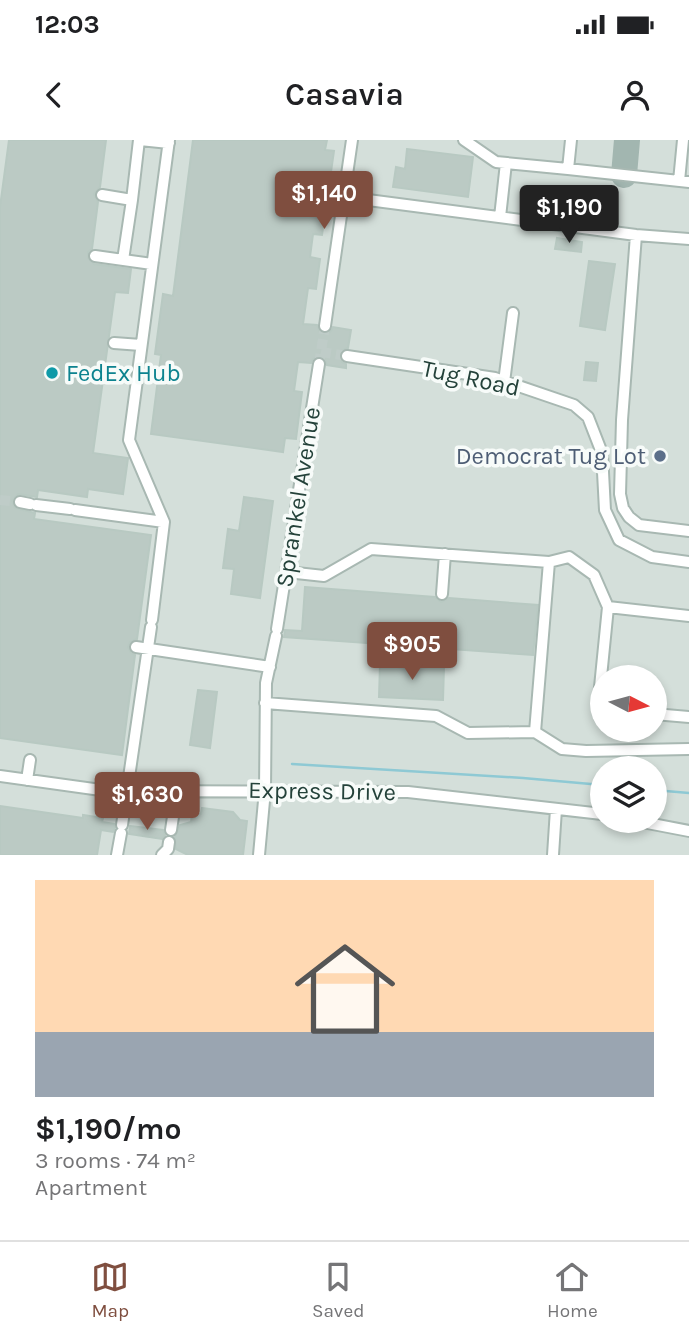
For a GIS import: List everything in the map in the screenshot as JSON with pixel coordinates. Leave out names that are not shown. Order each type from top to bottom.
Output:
[{"type":"street","points":[[117,855],[149,649],[164,522],[129,440],[169,142],[140,140],[123,260]]},
{"type":"street","points":[[325,326],[352,140]]},
{"type":"street","points":[[464,140],[491,161],[684,181],[683,140]]},
{"type":"street","points":[[568,169],[571,140]]},
{"type":"street","points":[[500,217],[506,163]]},
{"type":"street","points":[[102,195],[132,200]]},
{"type":"street","points":[[345,197],[689,239]]},
{"type":"street","points":[[636,234],[620,494],[623,508],[639,525],[689,531]]},
{"type":"street","points":[[95,256],[152,264]]},
{"type":"street","points":[[504,382],[513,313]]},
{"type":"street","points":[[114,342],[141,345]]},
{"type":"street","name":"Tug Road","points":[[347,356],[481,375],[574,405],[588,417],[602,453],[605,510],[619,540],[652,557],[689,562]]},
{"type":"street","name":"Sprankel Avenue","points":[[259,855],[265,790],[266,684],[277,633],[319,364]]},
{"type":"street","points":[[29,504],[51,512],[73,510],[164,522]]},
{"type":"street","points":[[287,572],[324,576],[371,549],[549,562],[569,557],[594,575],[608,607],[602,665]]},
{"type":"street","points":[[442,594],[445,554]]},
{"type":"street","points":[[535,732],[549,562]]},
{"type":"street","points":[[608,607],[689,616]]},
{"type":"street","points":[[136,647],[270,667]]},
{"type":"street","points":[[265,704],[436,716],[468,733],[535,732],[562,749],[689,749]]},
{"type":"street","points":[[667,715],[689,718]]},
{"type":"street","points":[[27,780],[30,760]]},
{"type":"street","name":"Express Drive","points":[[0,776],[108,791],[408,792],[590,813]]},
{"type":"street","points":[[162,855],[168,849],[177,790]]},
{"type":"street","points":[[552,855],[556,809]]},
{"type":"street","points":[[667,827],[689,831]]},
{"type":"shaded area","points":[[0,140],[689,140],[689,855],[0,855]]},
{"type":"building","name":"FedEx Hub","points":[[9,140],[106,140],[100,187],[94,194],[98,202],[92,249],[88,252],[88,258],[94,264],[131,269],[128,293],[115,292],[93,453],[128,458],[123,494],[88,489],[87,497],[38,490],[37,497],[18,494],[12,501],[15,508],[35,513],[34,519],[151,535],[137,639],[130,642],[128,647],[135,655],[122,755],[0,738],[0,207]]},
{"type":"building","points":[[193,140],[327,140],[325,150],[334,151],[322,235],[313,234],[310,257],[320,259],[316,289],[308,288],[303,324],[317,325],[320,332],[325,334],[333,327],[351,330],[348,348],[341,351],[339,356],[346,368],[327,365],[320,356],[311,363],[298,362],[294,391],[302,392],[296,439],[285,438],[283,452],[151,434],[161,355],[155,354],[163,294],[173,296]]},
{"type":"building","points":[[407,149],[473,157],[468,197],[393,187],[396,167],[405,169]]},
{"type":"building","points":[[557,238],[582,242],[581,252],[555,249]]},
{"type":"building","points":[[589,261],[615,264],[605,330],[580,326]]},
{"type":"building","points":[[586,362],[598,363],[596,381],[584,380]]},
{"type":"building","points":[[244,497],[273,501],[260,598],[231,594],[234,569],[223,568],[228,529],[239,531]]},
{"type":"building","points":[[305,587],[435,597],[441,602],[449,598],[538,605],[533,655],[284,637],[285,630],[302,631]]},
{"type":"building","points":[[380,664],[444,667],[443,700],[379,697]]},
{"type":"building","points":[[198,690],[217,692],[210,748],[190,745]]},
{"type":"building","points":[[0,806],[83,818],[83,815],[103,818],[102,822],[114,824],[115,828],[113,832],[101,830],[97,855],[0,855]]},
{"type":"building","points":[[202,808],[233,812],[240,820],[247,821],[243,855],[188,855],[176,849],[175,837],[180,825],[191,822],[192,813],[201,814]]},
{"type":"building","points":[[130,826],[163,830],[165,835],[162,839],[129,834]]},
{"type":"waterway","points":[[292,764],[590,784]]},
{"type":"waterway","points":[[667,791],[689,793]]},
{"type":"taxiway","points":[[624,175],[627,140]]},
{"type":"tunnel","points":[[319,364],[325,326]]},
{"type":"tunnel","points":[[321,352],[347,356]]},
{"type":"tunnel","points":[[0,500],[20,502]]},
{"type":"place","name":"FedEx Hub","points":[[52,373]]},
{"type":"place","name":"Democrat Tug Lot","points":[[660,456]]}]
